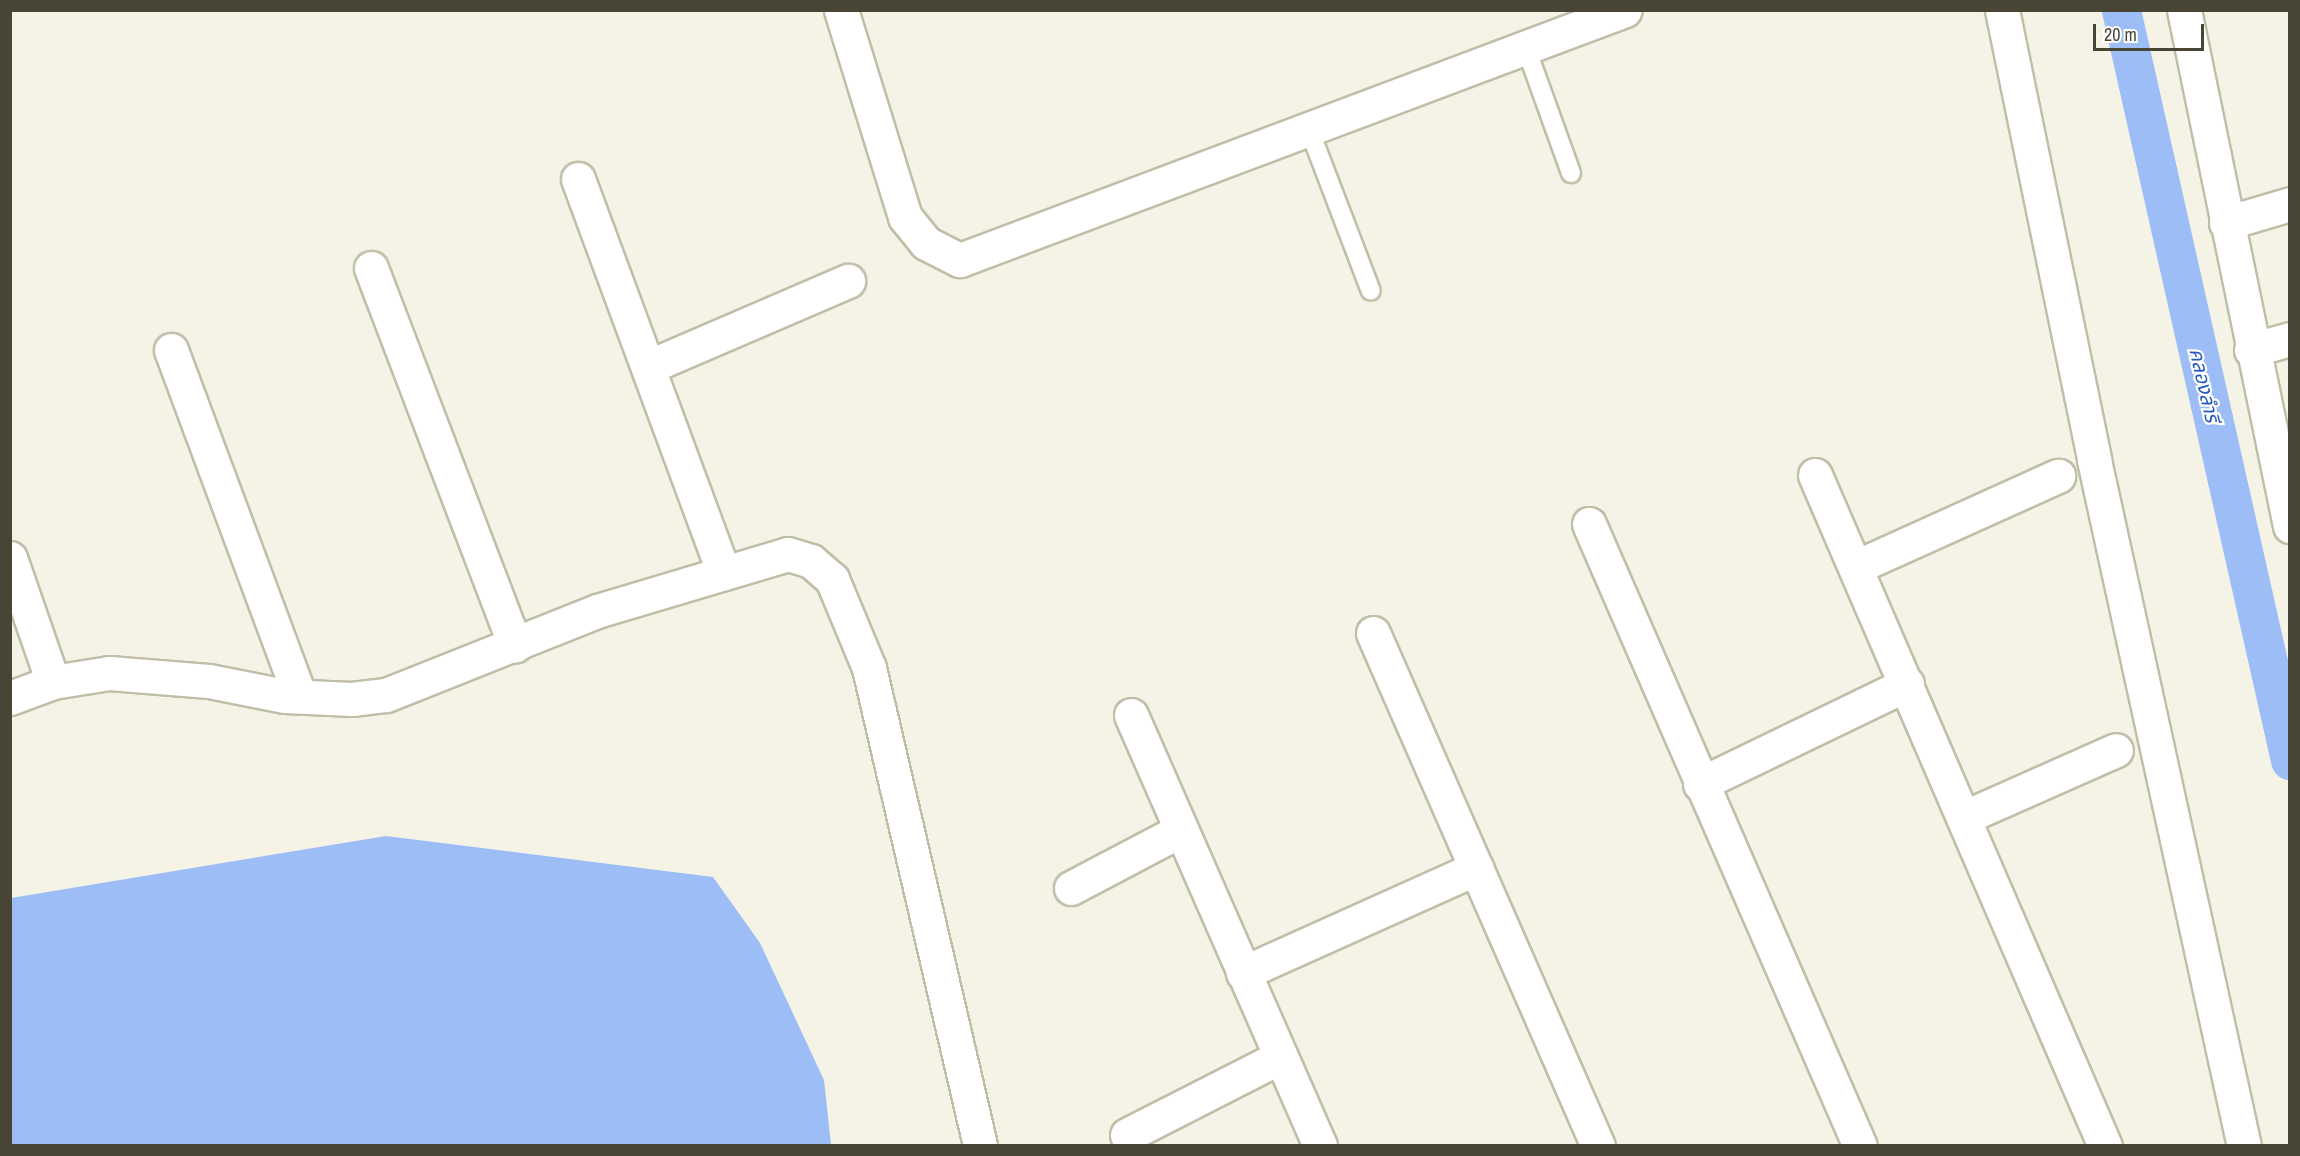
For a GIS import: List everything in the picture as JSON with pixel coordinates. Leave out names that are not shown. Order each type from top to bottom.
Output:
[{"type":"street","points":[[842,10],[905,217],[926,243],[960,260],[1625,10]]},
{"type":"street","points":[[2002,10],[2101,494],[2244,1146]]},
{"type":"street","points":[[2184,10],[2250,350],[2289,526]]},
{"type":"street","points":[[578,179],[724,573]]},
{"type":"street","points":[[2226,223],[2289,204]]},
{"type":"street","points":[[371,268],[515,646]]},
{"type":"street","points":[[648,367],[848,280]]},
{"type":"street","points":[[2250,350],[2289,339]]},
{"type":"street","points":[[171,350],[300,696]]},
{"type":"street","points":[[1815,475],[1965,817],[2105,1146]]},
{"type":"street","points":[[1856,567],[2058,476]]},
{"type":"street","points":[[1589,524],[1700,784],[1860,1146]]},
{"type":"street","points":[[10,698],[53,682],[109,674],[300,696],[386,695],[515,646],[597,611],[788,554],[811,561],[832,579],[869,668],[980,1146]]},
{"type":"street","points":[[10,558],[53,682]]},
{"type":"street","points":[[1373,633],[1598,1146]]},
{"type":"street","points":[[1700,784],[1907,684]]},
{"type":"street","points":[[1131,715],[1320,1146]]},
{"type":"street","points":[[1965,817],[2116,750]]},
{"type":"street","points":[[1071,888],[1181,830]]},
{"type":"street","points":[[1243,973],[1477,868]]},
{"type":"street","points":[[1127,1135],[1280,1057]]},
{"type":"lane","points":[[1526,48],[1571,173]]},
{"type":"lane","points":[[1309,129],[1371,291]]},
{"type":"water","points":[[386,836],[713,877],[760,943],[824,1080],[831,1145],[11,1145],[11,898]]},
{"type":"waterway","name":"คลองลำรี","points":[[2121,10],[2290,760]]}]
